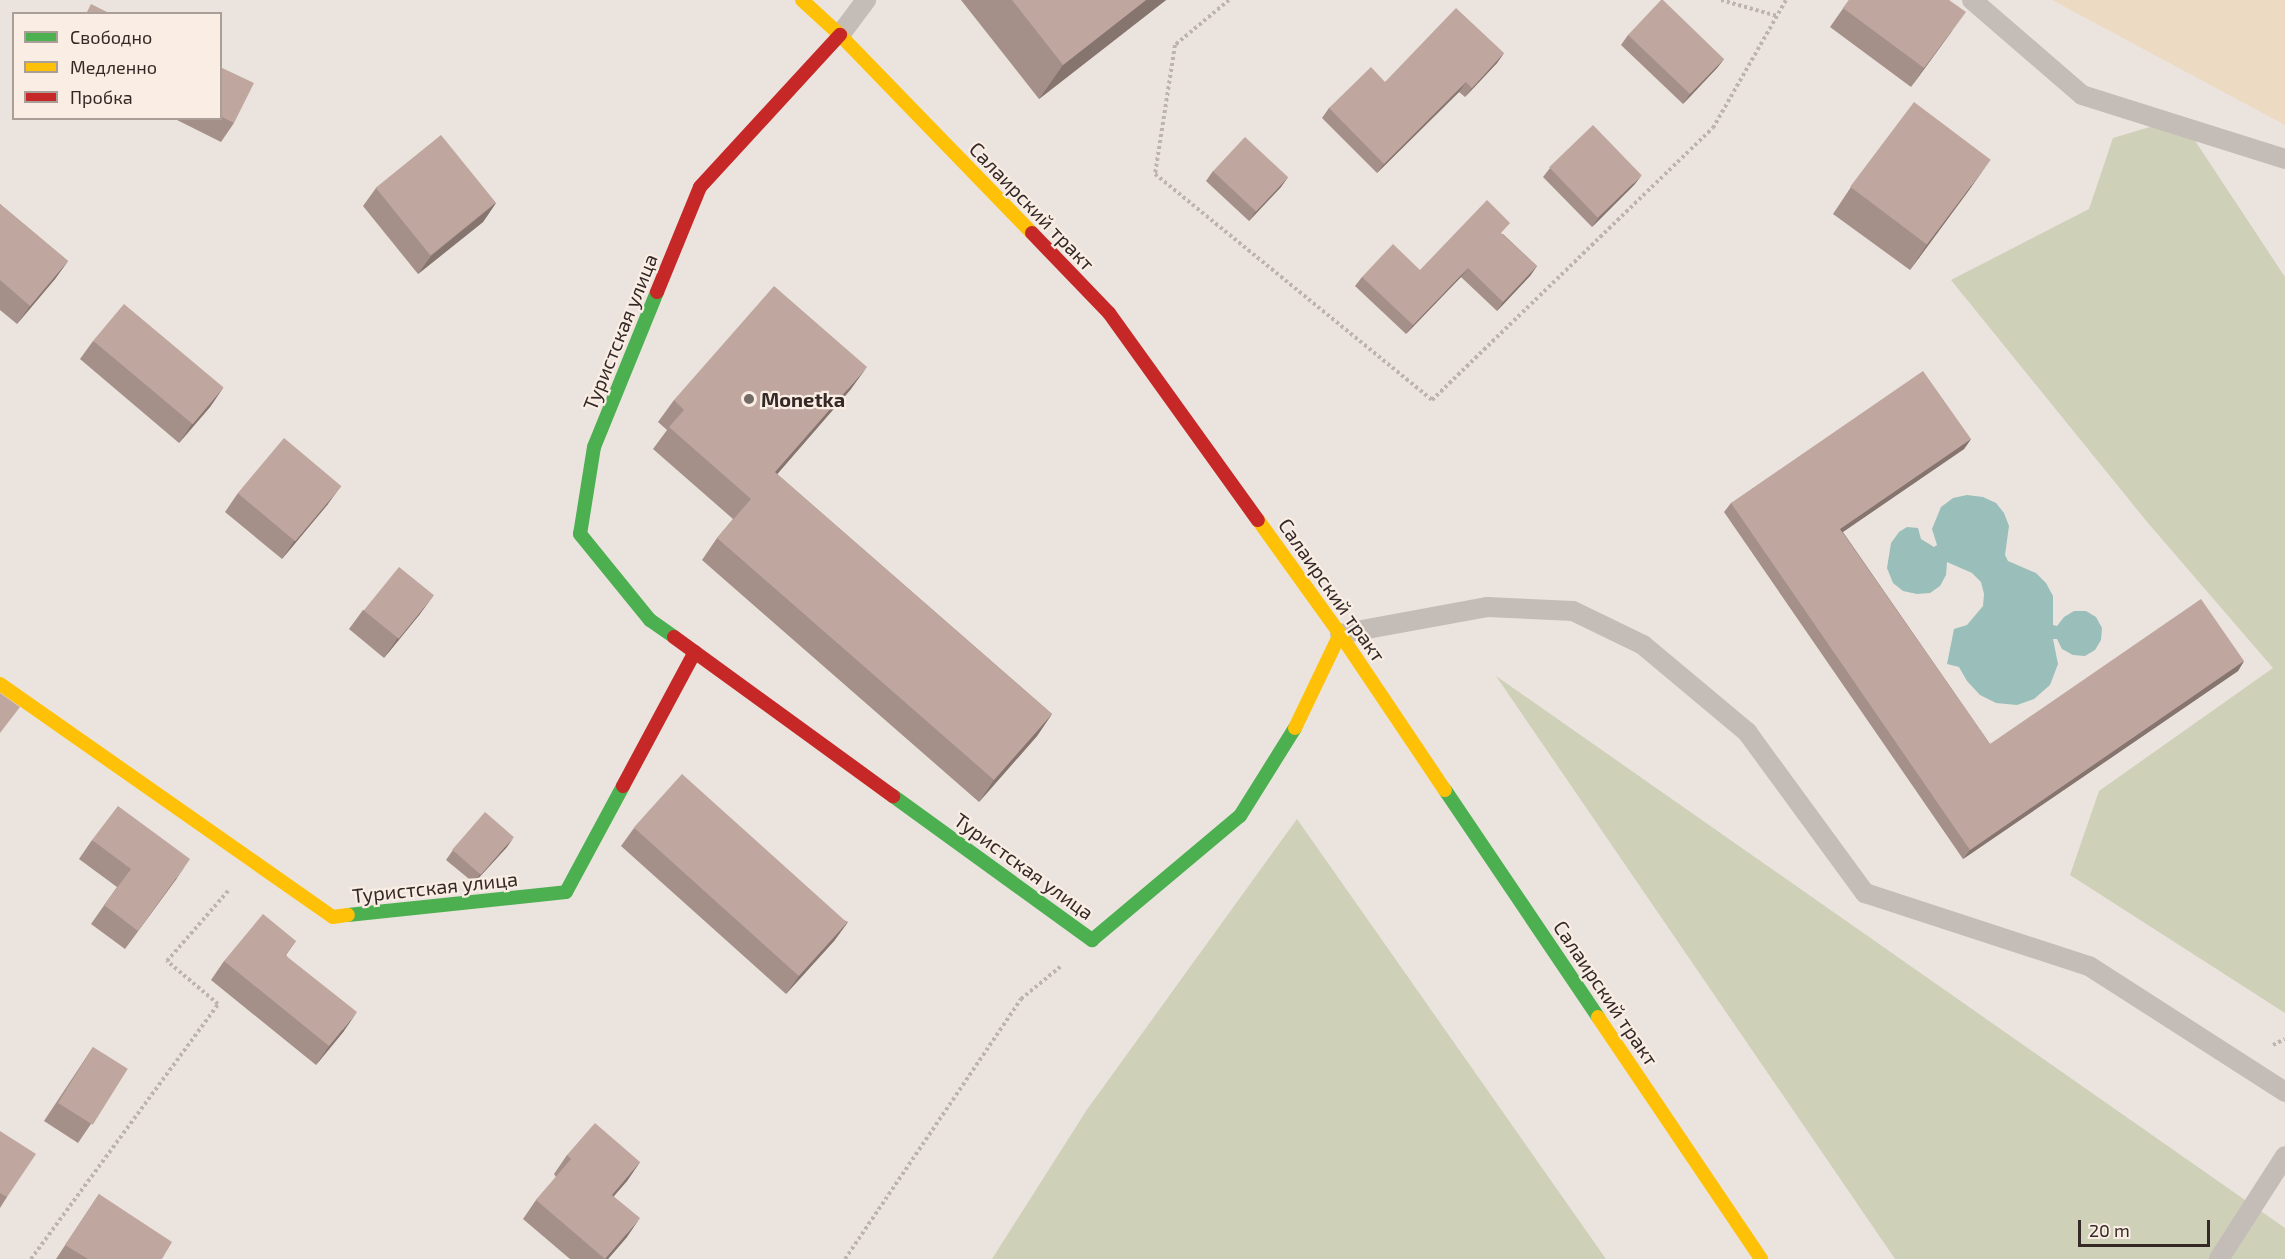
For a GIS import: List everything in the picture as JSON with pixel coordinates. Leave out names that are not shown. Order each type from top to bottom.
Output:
[{"type":"street","name":"Салаирский тракт","points":[[802,0],[840,35],[1108,313],[1340,634],[1761,1259]]},
{"type":"street","name":"Туристская улица","points":[[840,35],[700,187],[594,447],[580,534],[650,620],[1092,940],[1239,816],[1297,725],[1340,634]]},
{"type":"street","name":"Туристская улица","points":[[0,684],[333,917],[566,892],[694,652]]},
{"type":"lane","points":[[840,35],[866,0]]},
{"type":"lane","points":[[1972,0],[2082,95],[2285,159]]},
{"type":"lane","points":[[1340,634],[1487,607],[1573,611],[1643,645],[1747,732],[1865,893],[2089,966],[2285,1092]]},
{"type":"lane","points":[[2219,1259],[2285,1156]]},
{"type":"path","points":[[1229,0],[1175,45],[1155,174],[1432,400],[1713,128],[1786,0]]},
{"type":"path","points":[[1721,0],[1777,16]]},
{"type":"path","points":[[31,1259],[218,1004],[167,961],[254,861]]},
{"type":"path","points":[[845,1259],[1021,999],[1092,940]]},
{"type":"green space","points":[[2180,118],[2285,277],[2285,1013],[2070,875],[2099,791],[2273,668],[2148,523],[1951,280],[2089,209],[2113,138]]},
{"type":"green space","points":[[1496,676],[2285,1228],[2285,1259],[1895,1259]]},
{"type":"green space","points":[[1297,819],[1606,1259],[992,1259],[1086,1111]]},
{"type":"sand","points":[[2052,0],[2285,0],[2285,125]]},
{"type":"water","points":[[1967,495],[1983,497],[1996,503],[2004,513],[2009,526],[2005,555],[2008,561],[2036,573],[2046,583],[2053,596],[2053,625],[2057,626],[2064,617],[2074,611],[2086,611],[2096,617],[2102,628],[2101,640],[2095,650],[2085,656],[2073,655],[2062,649],[2057,639],[2053,639],[2058,664],[2050,685],[2034,699],[2017,705],[1996,703],[1980,695],[1967,681],[1959,667],[1947,664],[1954,629],[1967,625],[1983,606],[1984,594],[1981,582],[1972,573],[1947,562],[1946,575],[1940,586],[1930,593],[1917,594],[1903,591],[1893,583],[1887,568],[1891,543],[1899,532],[1907,527],[1918,528],[1921,539],[1934,547],[1937,545],[1932,529],[1941,507],[1953,498]]},
{"type":"building","points":[[1012,0],[1146,0],[1063,65]]},
{"type":"building","points":[[1661,0],[1724,59],[1690,94],[1628,35]]},
{"type":"building","points":[[1849,0],[1949,0],[1966,12],[1924,68],[1843,8]]},
{"type":"building","points":[[91,4],[107,12],[87,12]]},
{"type":"building","points":[[1456,8],[1504,53],[1472,88],[1466,82],[1384,164],[1329,108],[1371,67],[1385,82]]},
{"type":"building","points":[[222,68],[254,83],[234,123],[222,117]]},
{"type":"building","points":[[1914,102],[1991,160],[1927,244],[1850,187]]},
{"type":"building","points":[[1593,125],[1642,175],[1598,218],[1549,167]]},
{"type":"building","points":[[441,135],[496,203],[430,255],[376,188]]},
{"type":"building","points":[[1245,137],[1288,177],[1256,212],[1213,171]]},
{"type":"building","points":[[1487,200],[1510,223],[1501,233],[1537,266],[1503,302],[1468,268],[1413,325],[1362,277],[1393,244],[1420,270]]},
{"type":"building","points":[[0,204],[68,261],[30,306],[0,280]]},
{"type":"building","points":[[774,286],[867,367],[775,472],[1052,714],[994,780],[717,538],[751,499],[669,427],[684,410],[674,400]]},
{"type":"building","points":[[124,304],[224,388],[193,424],[93,341]]},
{"type":"building","points":[[1923,371],[1971,439],[1840,529],[1990,744],[2201,599],[2244,661],[1970,850],[1731,503]]},
{"type":"building","points":[[284,438],[341,486],[295,541],[238,493]]},
{"type":"building","points":[[399,567],[434,595],[399,639],[364,611]]},
{"type":"building","points":[[0,693],[20,707],[0,733]]},
{"type":"building","points":[[682,774],[847,923],[799,976],[634,828]]},
{"type":"building","points":[[118,806],[190,859],[138,931],[104,905],[131,869],[92,840]]},
{"type":"building","points":[[485,812],[514,837],[481,875],[452,850]]},
{"type":"building","points":[[263,914],[296,941],[285,955],[357,1012],[329,1046],[224,961]]},
{"type":"building","points":[[93,1047],[128,1069],[93,1125],[58,1103]]},
{"type":"building","points":[[595,1123],[640,1162],[612,1195],[640,1218],[605,1259],[536,1200],[571,1159],[567,1155]]},
{"type":"building","points":[[0,1131],[36,1154],[7,1197],[0,1193]]},
{"type":"building","points":[[99,1194],[172,1242],[162,1259],[88,1259],[65,1245]]},
{"type":"traffic: fast","points":[[657,292],[594,447],[580,534],[650,620],[674,637]]},
{"type":"traffic: fast","points":[[893,796],[1092,940],[1240,816],[1295,728]]},
{"type":"traffic: fast","points":[[348,915],[566,892],[623,786]]},
{"type":"traffic: fast","points":[[1445,790],[1598,1017]]},
{"type":"traffic: slow","points":[[802,0],[840,35],[1032,233]]},
{"type":"traffic: slow","points":[[1258,520],[1340,634],[1445,790]]},
{"type":"traffic: slow","points":[[1295,728],[1340,634]]},
{"type":"traffic: slow","points":[[0,684],[333,917],[348,915]]},
{"type":"traffic: slow","points":[[1598,1017],[1761,1259]]},
{"type":"traffic: jam","points":[[657,292],[700,187],[840,35]]},
{"type":"traffic: jam","points":[[1032,233],[1109,313],[1258,520]]},
{"type":"traffic: jam","points":[[674,637],[893,796]]},
{"type":"traffic: jam","points":[[623,786],[695,652]]},
{"type":"place","name":"Monetka","points":[[749,399]]}]
